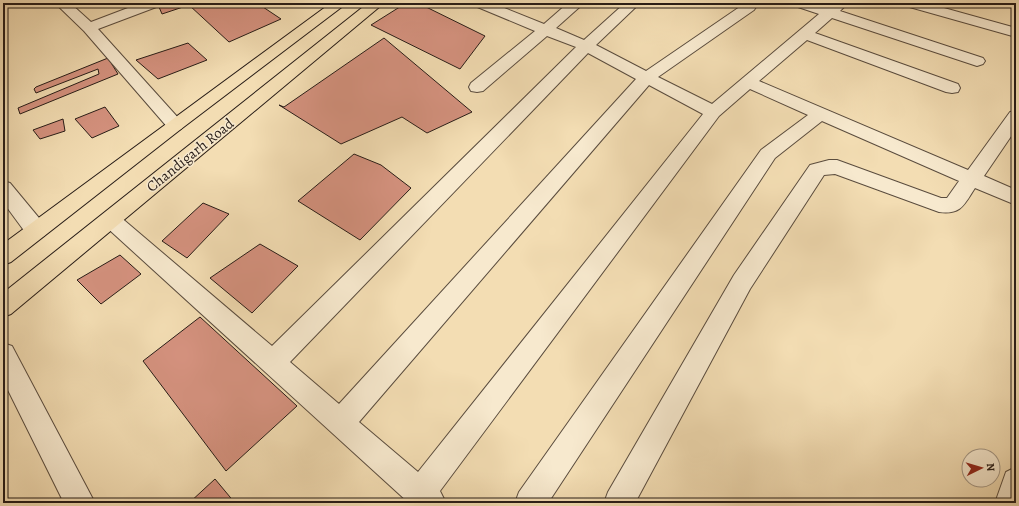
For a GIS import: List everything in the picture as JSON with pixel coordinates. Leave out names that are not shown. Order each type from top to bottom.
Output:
[{"type":"main road","name":"Chandigarh Road","points":[[3,256],[175,125],[340,3]]},
{"type":"main road","name":"Chandigarh Road","points":[[3,307],[377,3]]},
{"type":"street","points":[[62,3],[89,28],[175,125]]},
{"type":"street","points":[[89,28],[154,3]]},
{"type":"street","points":[[480,3],[586,46],[713,112]]},
{"type":"street","points":[[477,87],[578,3]]},
{"type":"street","points":[[273,362],[586,46],[633,3]]},
{"type":"street","points":[[800,3],[835,8],[977,61]]},
{"type":"street","points":[[911,3],[1016,33]]},
{"type":"street","points":[[341,422],[647,77],[749,7]]},
{"type":"street","points":[[111,220],[341,422],[425,498],[713,112],[835,8]]},
{"type":"street","points":[[804,34],[952,88]]},
{"type":"street","points":[[748,82],[971,180],[1016,198]]},
{"type":"street","points":[[530,503],[768,154],[820,114]]},
{"type":"street","points":[[619,503],[742,282],[817,170],[837,167],[944,206],[954,204],[1016,116]]},
{"type":"street","points":[[3,188],[36,230]]},
{"type":"street","points":[[3,354],[80,503]]},
{"type":"street","points":[[1010,503],[1016,482]]},
{"type":"building","points":[[171,3],[257,3],[281,19],[229,42],[189,5],[162,14],[159,7]]},
{"type":"building","points":[[406,3],[418,3],[485,36],[460,69],[371,25]]},
{"type":"building","points":[[384,38],[472,112],[427,133],[402,117],[341,144],[279,105],[284,107]]},
{"type":"building","points":[[188,43],[207,60],[158,79],[136,60]]},
{"type":"building","points":[[108,58],[118,74],[20,114],[18,108],[99,74],[98,69],[36,93],[34,89],[36,87]]},
{"type":"building","points":[[105,107],[119,126],[92,138],[75,119]]},
{"type":"building","points":[[63,119],[65,131],[40,139],[33,130]]},
{"type":"building","points":[[354,154],[381,165],[411,188],[360,240],[298,201]]},
{"type":"building","points":[[203,203],[229,214],[187,258],[162,241]]},
{"type":"building","points":[[260,244],[298,266],[252,313],[210,278]]},
{"type":"building","points":[[120,255],[141,274],[101,304],[77,280]]},
{"type":"building","points":[[200,317],[297,406],[226,471],[143,361]]},
{"type":"building","points":[[215,479],[235,503],[189,503]]}]
